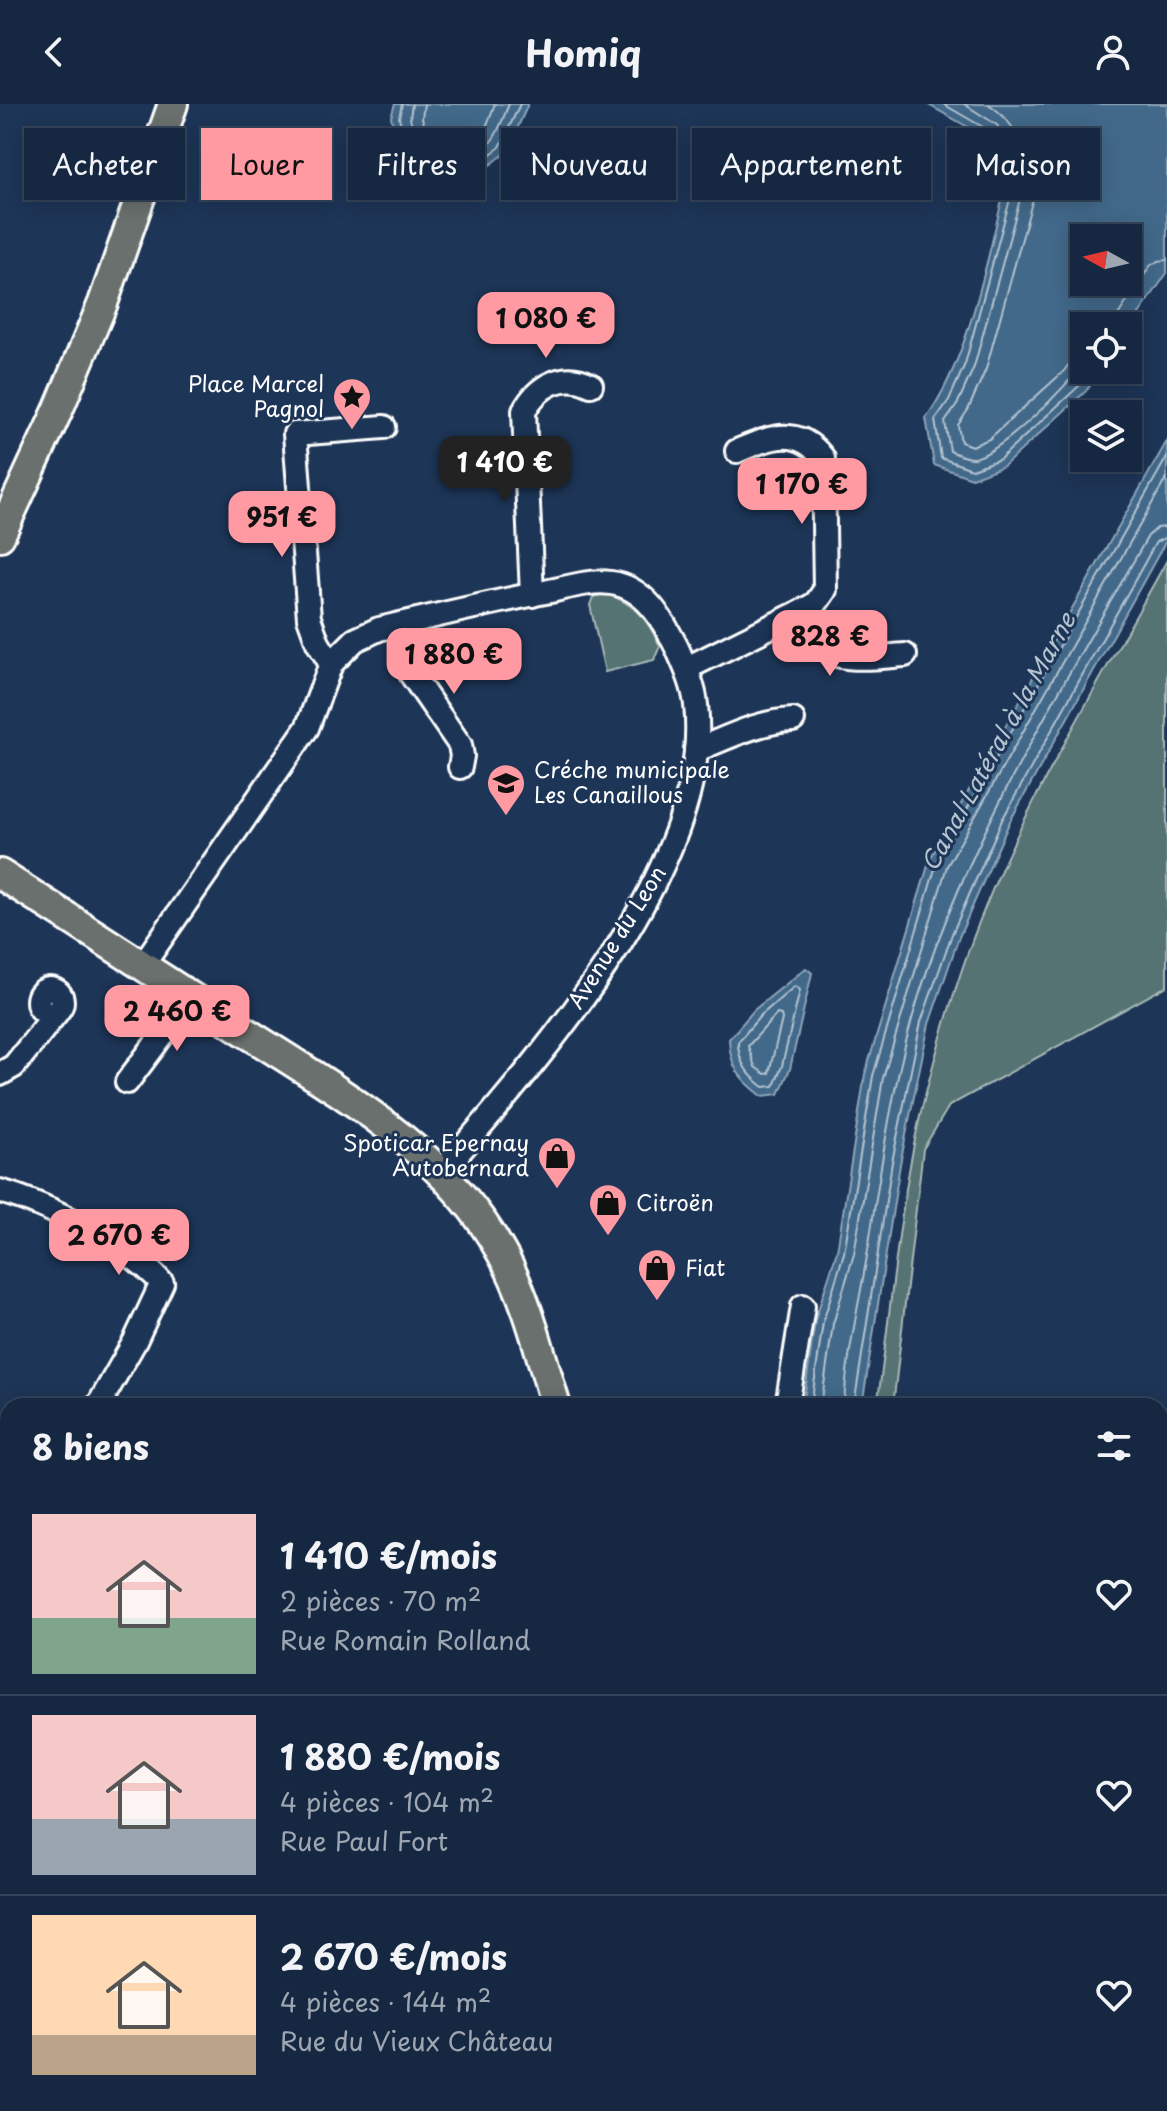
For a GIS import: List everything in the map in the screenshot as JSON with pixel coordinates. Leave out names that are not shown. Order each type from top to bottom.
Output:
[{"type":"main road","points":[[0,536],[103,303],[173,104]]},
{"type":"main road","points":[[0,874],[399,1136],[441,1173],[500,1249],[513,1274],[553,1398]]},
{"type":"street","points":[[532,595],[524,411],[536,394],[556,381],[578,378],[591,385]]},
{"type":"street","points":[[331,664],[318,643],[309,618],[295,434],[384,427]]},
{"type":"street","points":[[737,451],[775,436],[789,437],[815,448],[823,458],[827,649]]},
{"type":"street","name":"Avenue du Leon","points":[[142,966],[307,728],[331,664],[355,640],[366,633],[401,624],[596,582],[619,584],[631,590],[656,611],[687,668],[696,702],[696,750],[677,830],[650,892],[594,982],[520,1080],[441,1173]]},
{"type":"street","points":[[687,668],[808,608],[825,590]]},
{"type":"street","points":[[808,608],[827,649],[844,658],[905,655]]},
{"type":"street","points":[[401,624],[411,674],[460,745],[460,767]]},
{"type":"street","points":[[696,750],[758,726],[793,720]]},
{"type":"street","points":[[127,1082],[191,997]]},
{"type":"street","points":[[0,1074],[14,1066],[57,1012]]},
{"type":"street","points":[[0,1191],[27,1199],[89,1230],[151,1270],[162,1283],[135,1341],[103,1398]]},
{"type":"street","points":[[788,1398],[803,1306]]},
{"type":"green space","points":[[1167,560],[1167,986],[949,1106],[923,1149],[894,1398],[878,1398],[913,1147],[948,1013],[960,974],[1009,853],[1086,705]]},
{"type":"green space","points":[[605,594],[624,601],[645,620],[660,646],[654,660],[605,672],[590,605],[593,597]]},
{"type":"water","points":[[395,104],[528,104],[518,128],[501,128],[501,157],[485,169],[485,128],[394,128],[391,117]]},
{"type":"water","points":[[927,104],[1167,104],[1167,273],[1140,312],[1070,312],[1070,384],[1091,384],[1076,400],[1070,400],[1070,406],[1004,466],[972,478],[934,465],[926,418],[955,366],[985,272],[1002,200],[1100,200],[1100,128],[970,128]]},
{"type":"water","name":"Canal Latéral à la Marne","points":[[1167,441],[1167,539],[1009,823],[959,937],[929,1024],[900,1164],[863,1398],[804,1398],[815,1320],[837,1251],[865,1074],[930,859]]},
{"type":"water","points":[[806,968],[812,973],[790,1069],[779,1094],[762,1096],[738,1072],[731,1058],[729,1039],[754,1010]]},
{"type":"place","name":"Place Marcel Pagnol","points":[[352,431]]},
{"type":"place","name":"Créche municipale Les Canaillous","points":[[506,817]]},
{"type":"place","name":"Spoticar Epernay Autobernard","points":[[557,1190]]},
{"type":"place","name":"Citroën","points":[[608,1237]]},
{"type":"place","name":"Fiat","points":[[657,1302]]}]
